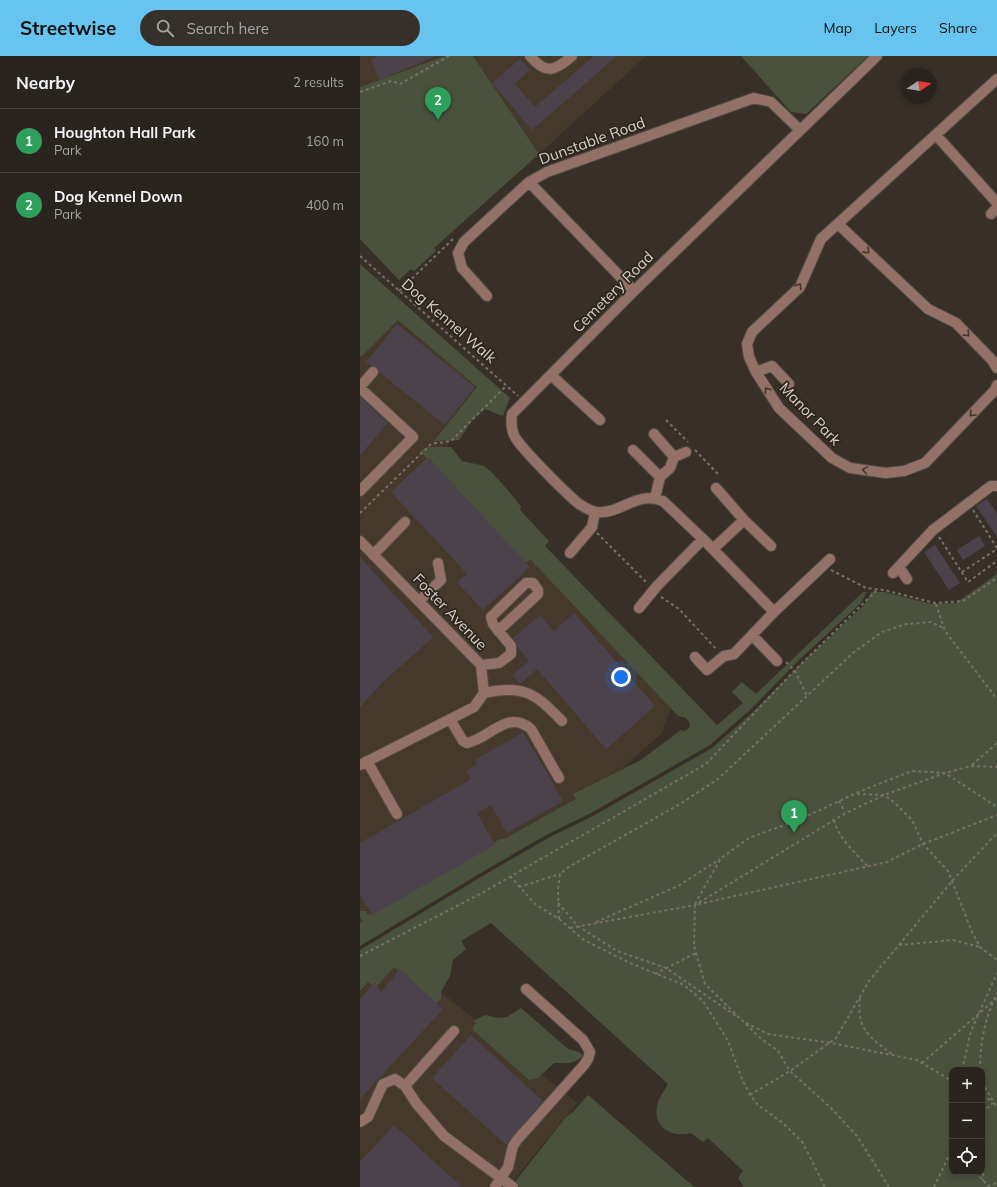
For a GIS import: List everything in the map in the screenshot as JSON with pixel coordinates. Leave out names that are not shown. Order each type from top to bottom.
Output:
[{"type":"street","points":[[530,56],[538,65],[548,69],[561,66],[572,56]]},
{"type":"street","name":"Cemetery Road","points":[[595,512],[579,504],[518,442],[511,426],[512,414],[523,401],[634,291],[877,56]]},
{"type":"street","name":"Manor Park","points":[[997,79],[821,240],[800,287],[752,332],[748,344],[748,357],[764,388],[779,408],[832,458],[850,468],[886,473],[904,471],[925,463],[995,390],[997,385]]},
{"type":"street","name":"Dunstable Road","points":[[634,291],[529,182],[547,172],[754,98],[771,102],[800,130]]},
{"type":"street","points":[[936,135],[997,203]]},
{"type":"street","points":[[487,296],[462,268],[458,253],[464,242],[529,182]]},
{"type":"street","points":[[839,225],[928,309],[956,323],[992,360],[997,368]]},
{"type":"street","points":[[756,372],[772,366],[789,384]]},
{"type":"street","points":[[360,491],[413,437],[360,387],[373,372]]},
{"type":"street","points":[[550,375],[600,420]]},
{"type":"street","points":[[654,434],[674,457]]},
{"type":"street","points":[[634,450],[660,477]]},
{"type":"street","points":[[655,498],[660,477],[670,468],[674,457],[686,452]]},
{"type":"street","points":[[907,579],[896,570],[933,530],[991,486],[997,486]]},
{"type":"street","points":[[716,488],[744,520],[772,546]]},
{"type":"street","points":[[570,553],[592,528],[595,512],[608,512],[632,501],[655,498],[670,506],[774,612]]},
{"type":"street","points":[[713,549],[744,520]]},
{"type":"street","points":[[373,555],[405,522]]},
{"type":"street","points":[[639,608],[657,586],[703,539]]},
{"type":"street","name":"Foster Avenue","points":[[360,541],[481,665],[484,693]]},
{"type":"street","points":[[695,657],[707,670],[724,656],[734,654],[774,612],[826,563]]},
{"type":"street","points":[[419,602],[441,580],[438,564]]},
{"type":"street","points":[[481,665],[499,663],[511,654],[511,646],[498,631],[492,622],[491,617],[526,583],[533,583],[538,590],[538,594],[498,631]]},
{"type":"street","points":[[752,635],[777,661]]},
{"type":"street","points":[[397,814],[363,763],[474,707],[484,693],[510,690],[534,695],[542,700],[562,721]]},
{"type":"street","points":[[450,719],[463,741],[467,743],[511,721],[524,724],[530,729],[559,778]]},
{"type":"street","points":[[495,1187],[502,1179],[508,1167],[517,1140],[584,1065],[590,1052],[588,1045],[583,1040],[526,989]]},
{"type":"street","points":[[406,1086],[454,1031]]},
{"type":"street","points":[[360,1122],[368,1117],[383,1084],[395,1079],[406,1086],[416,1103],[444,1136],[513,1187]]},
{"type":"path","points":[[360,92],[391,81],[400,84],[448,56]]},
{"type":"path","points":[[399,291],[455,237]]},
{"type":"path","name":"Dog Kennel Walk","points":[[360,256],[523,401]]},
{"type":"path","points":[[360,513],[432,444],[451,441],[506,386]]},
{"type":"path","points":[[962,572],[997,548],[968,503]]},
{"type":"path","points":[[933,530],[968,582],[997,561]]},
{"type":"path","points":[[826,563],[866,588],[884,590],[935,603],[963,601],[997,578]]},
{"type":"path","points":[[360,956],[482,893],[706,764],[792,673],[877,590]]},
{"type":"path","points":[[935,603],[943,628],[997,699]]},
{"type":"path","points":[[519,887],[560,874],[680,804],[718,779],[854,652],[882,632],[906,624],[931,622],[943,628]]},
{"type":"path","points":[[971,766],[997,743]]},
{"type":"path","points":[[695,905],[846,813],[884,795],[945,773],[971,766],[997,767]]},
{"type":"path","points":[[592,924],[678,886],[749,838],[798,820],[855,794],[912,771],[945,773],[997,807]]},
{"type":"path","points":[[855,794],[884,795],[895,803],[912,820],[923,844],[948,871],[953,880],[972,932],[980,947]]},
{"type":"path","points":[[839,801],[846,813]]},
{"type":"path","points":[[570,928],[695,905],[887,862],[923,844],[997,815]]},
{"type":"path","points":[[834,820],[844,839],[867,866]]},
{"type":"path","points":[[750,1095],[790,1070],[836,1038],[869,981],[953,880],[997,834]]},
{"type":"path","points":[[721,858],[695,905],[693,927],[696,953],[705,984],[759,1037],[778,1051],[790,1070],[832,1109],[857,1136],[888,1187]]},
{"type":"path","points":[[559,918],[558,903],[560,874]]},
{"type":"path","points":[[510,876],[535,904],[559,918],[584,940],[655,974],[684,985],[702,1001],[728,1041],[742,1079],[750,1095],[758,1105],[784,1124],[803,1143],[825,1187]]},
{"type":"path","points":[[558,903],[578,926],[616,950],[666,968],[745,1022],[768,1034],[829,1043],[917,1060],[949,1079]]},
{"type":"path","points":[[899,945],[953,940],[980,947],[997,960]]},
{"type":"path","points":[[655,974],[696,953]]},
{"type":"path","points":[[963,1067],[971,1031],[997,973]]},
{"type":"path","points":[[980,1067],[983,1032],[988,1013],[997,993]]},
{"type":"path","points":[[860,996],[859,1007],[862,1028],[877,1043],[894,1056]]},
{"type":"path","points":[[922,1063],[997,998]]},
{"type":"path","points":[[985,1088],[997,1108]]},
{"type":"path","points":[[985,1097],[991,1100]]},
{"type":"path","points":[[985,1110],[993,1103]]},
{"type":"path","points":[[983,1139],[983,1181]]},
{"type":"path","points":[[934,1187],[949,1155]]},
{"type":"path","points":[[978,1175],[988,1186],[997,1183]]},
{"type":"shaded area","points":[[360,56],[445,56],[360,87]]},
{"type":"shaded area","points":[[473,56],[646,56],[539,154]]},
{"type":"shaded area","points":[[390,311],[485,383],[442,455],[674,698],[662,733],[560,823],[360,930],[360,352]]},
{"type":"shaded area","points":[[402,960],[577,1103],[508,1187],[360,1187],[360,979]]},
{"type":"green space","points":[[445,56],[473,56],[539,154],[434,248],[436,251],[414,271],[411,269],[399,280],[360,239],[360,87]]},
{"type":"green space","points":[[741,56],[868,56],[806,114],[791,112]]},
{"type":"green space","points":[[360,264],[510,398],[503,416],[485,409],[472,420],[459,440],[434,441],[477,387],[398,320],[362,356],[360,356]]},
{"type":"green space","points":[[428,447],[451,447],[462,461],[484,466],[492,473],[519,503],[521,507],[520,510],[549,541],[545,546],[717,725],[743,703],[732,692],[742,682],[756,694],[863,592],[867,592],[860,604],[801,658],[751,709],[710,745],[591,813],[548,834],[360,946],[360,923],[363,922],[360,917],[360,911],[366,911],[368,915],[500,839],[504,839],[576,799],[573,794],[641,760],[681,730],[685,731],[689,728],[690,723],[686,718],[678,716],[530,559],[524,565],[420,451]]},
{"type":"green space","points":[[997,574],[997,1187],[744,1187],[738,1178],[743,1171],[708,1138],[703,1142],[691,1133],[677,1134],[665,1130],[661,1126],[658,1120],[657,1106],[660,1097],[668,1084],[491,923],[461,941],[466,949],[453,960],[450,976],[441,992],[441,999],[436,1004],[394,967],[375,988],[368,982],[360,991],[360,950],[550,837],[593,816],[712,748],[753,712],[804,661],[863,606],[868,600],[871,592],[885,592],[931,604],[956,603]]},
{"type":"green space","points":[[521,1008],[568,1049],[579,1052],[583,1056],[573,1062],[554,1063],[538,1078],[529,1080],[472,1029],[476,1023],[473,1021],[485,1015],[498,1018],[507,1017]]},
{"type":"green space","points":[[588,1095],[695,1187],[511,1187],[566,1117],[573,1112]]},
{"type":"building","points":[[379,56],[436,56],[379,80],[371,59]]},
{"type":"building","points":[[594,56],[617,56],[532,130],[492,83],[520,59],[530,70],[515,84],[535,107]]},
{"type":"building","points":[[397,324],[475,387],[445,425],[379,372],[377,367],[371,366],[366,362]]},
{"type":"building","points":[[360,397],[388,423],[360,455]]},
{"type":"building","points":[[428,457],[530,567],[483,610],[457,582],[467,574],[391,492]]},
{"type":"building","points":[[987,499],[997,513],[997,537],[976,506]]},
{"type":"building","points":[[979,536],[985,546],[963,560],[957,550]]},
{"type":"building","points":[[935,545],[960,583],[949,590],[924,552]]},
{"type":"building","points":[[360,557],[433,637],[382,683],[360,707]]},
{"type":"building","points":[[574,613],[655,706],[606,749],[537,669],[520,684],[512,675],[529,661],[518,648],[513,638],[540,615],[554,631]]},
{"type":"building","points":[[523,732],[563,801],[507,833],[491,805],[477,813],[495,845],[372,915],[360,895],[360,843],[471,779],[466,771],[477,764],[475,760]]},
{"type":"building","points":[[400,969],[443,1009],[360,1099],[360,999],[375,982],[381,992]]},
{"type":"building","points":[[471,1035],[543,1101],[506,1145],[432,1078]]},
{"type":"building","points":[[394,1125],[462,1187],[360,1187],[360,1162]]},
{"type":"place","name":"Dog Kennel Down","points":[[438,120]]},
{"type":"place","name":"Houghton Hall Park","points":[[794,833]]}]
